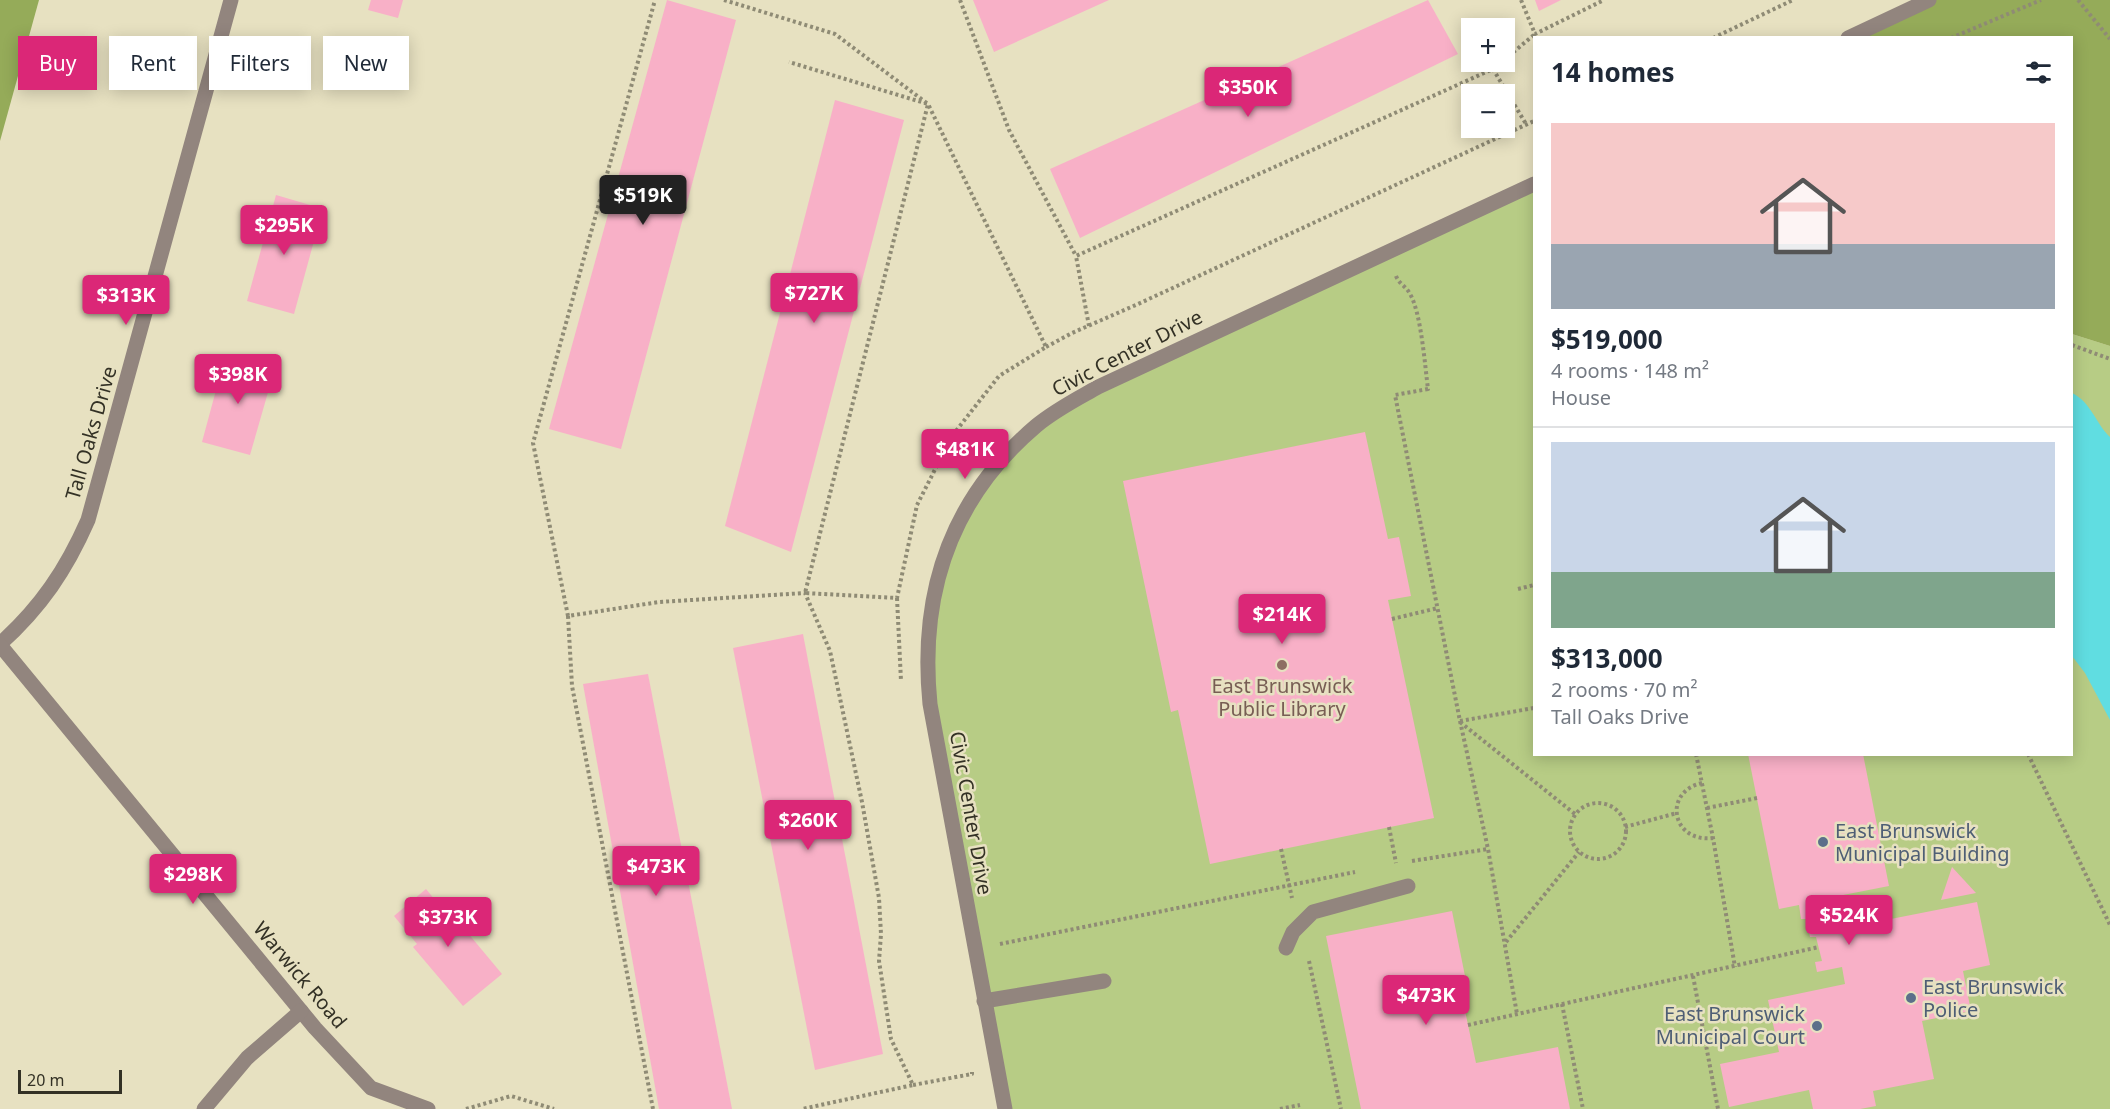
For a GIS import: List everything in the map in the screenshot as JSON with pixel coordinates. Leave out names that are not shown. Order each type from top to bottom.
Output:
[{"type":"street","name":"Tall Oaks Drive","points":[[0,644],[34,610],[60,577],[88,520],[231,0]]},
{"type":"street","points":[[1852,36],[1929,0]]},
{"type":"street","name":"Civic Center Drive","points":[[1005,1109],[930,704],[927,673],[930,611],[937,580],[946,550],[969,504],[993,469],[1037,425],[1098,387],[1533,184]]},
{"type":"street","name":"Warwick Road","points":[[0,644],[301,1011],[371,1088],[428,1109]]},
{"type":"street","points":[[1286,948],[1293,932],[1313,912],[1408,886]]},
{"type":"street","points":[[984,1001],[1104,981]]},
{"type":"street","points":[[204,1109],[247,1058],[301,1011]]},
{"type":"path","points":[[653,1109],[572,686],[568,616],[533,443],[655,0]]},
{"type":"path","points":[[724,0],[835,34],[928,104],[1046,347]]},
{"type":"path","points":[[960,0],[1009,130],[1076,256],[1089,326]]},
{"type":"path","points":[[1521,0],[1535,34]]},
{"type":"path","points":[[1515,51],[1535,34],[1604,0]]},
{"type":"path","points":[[1717,36],[1793,0]]},
{"type":"path","points":[[1956,36],[2041,0]]},
{"type":"path","points":[[2078,0],[2110,39]]},
{"type":"path","points":[[789,62],[928,104]]},
{"type":"path","points":[[1076,256],[1486,72]]},
{"type":"path","points":[[1495,72],[1526,124]]},
{"type":"path","points":[[802,1109],[913,1085],[891,1039],[879,961],[881,934],[879,898],[830,651],[805,593],[928,104]]},
{"type":"path","points":[[568,616],[659,602],[805,593],[897,598],[917,505],[952,436],[999,376],[1046,347],[1089,326],[1533,121]]},
{"type":"path","points":[[1386,253],[1399,284],[1411,295],[1420,329],[1428,389],[1395,395],[1488,849],[1517,1014]]},
{"type":"path","points":[[2073,345],[2110,359]]},
{"type":"path","points":[[1518,589],[1533,585]]},
{"type":"path","points":[[1392,619],[1438,608]]},
{"type":"path","points":[[1460,721],[1533,708]]},
{"type":"path","points":[[1460,721],[1575,814]]},
{"type":"path","points":[[1696,756],[1735,967]]},
{"type":"path","points":[[2029,756],[2110,925]]},
{"type":"path","points":[[1702,783],[1692,785],[1685,791],[1679,799],[1677,813],[1681,826],[1687,833],[1695,838],[1713,838]]},
{"type":"path","points":[[1707,808],[1757,798]]},
{"type":"path","points":[[1604,803],[1619,812],[1625,827],[1625,839],[1621,847],[1614,854],[1597,859],[1580,852],[1570,836],[1569,827],[1575,814],[1585,805],[1604,803]]},
{"type":"path","points":[[1625,827],[1677,813]]},
{"type":"path","points":[[1389,827],[1396,863]]},
{"type":"path","points":[[1281,849],[1293,903]]},
{"type":"path","points":[[1385,866],[1488,849]]},
{"type":"path","points":[[1506,943],[1580,852]]},
{"type":"path","points":[[975,949],[1364,870]]},
{"type":"path","points":[[1468,1025],[1819,947]]},
{"type":"path","points":[[1308,957],[1341,1109]]},
{"type":"path","points":[[1693,976],[1718,1109]]},
{"type":"path","points":[[1562,1004],[1583,1109]]},
{"type":"path","points":[[465,1109],[511,1096],[554,1109]]},
{"type":"path","points":[[1280,1109],[1300,1105]]},
{"type":"green space","points":[[0,0],[39,0],[29,36],[18,36],[18,76],[0,141]]},
{"type":"green space","points":[[1929,0],[2110,0],[2110,346],[2073,334],[2073,36],[1852,36]]},
{"type":"green space","points":[[1533,184],[1533,756],[2073,756],[2073,334],[2110,346],[2110,1109],[1005,1109],[930,704],[930,611],[975,495],[1063,407]]},
{"type":"water","points":[[2073,394],[2089,407],[2110,437],[2110,720],[2085,673],[2073,657]]},
{"type":"building","points":[[371,0],[403,0],[398,18],[368,10]]},
{"type":"building","points":[[667,0],[736,20],[621,449],[549,429]]},
{"type":"building","points":[[973,0],[1109,0],[994,52]]},
{"type":"building","points":[[1428,0],[1458,54],[1080,238],[1050,169]]},
{"type":"building","points":[[1535,0],[1561,0],[1539,11]]},
{"type":"building","points":[[835,100],[904,120],[791,552],[725,526]]},
{"type":"building","points":[[276,195],[317,207],[309,239],[314,241],[294,314],[247,301]]},
{"type":"building","points":[[229,354],[272,366],[267,381],[271,382],[250,455],[202,442],[222,368],[225,369]]},
{"type":"building","name":"East Brunswick Public Library","points":[[1365,432],[1388,539],[1399,537],[1411,596],[1388,600],[1434,818],[1210,864],[1178,710],[1171,712],[1123,481]]},
{"type":"building","points":[[803,634],[883,1054],[815,1070],[733,648]]},
{"type":"building","points":[[648,674],[732,1109],[659,1109],[583,684]]},
{"type":"building","points":[[1748,756],[1863,756],[1889,886],[1838,896],[1845,928],[1977,902],[1990,965],[1963,971],[1971,1011],[1922,1021],[1934,1079],[1873,1091],[1876,1106],[1860,1109],[1813,1109],[1809,1090],[1729,1107],[1720,1064],[1779,1052],[1768,1000],[1845,984],[1842,967],[1817,972],[1815,962],[1822,961],[1816,937],[1810,937],[1806,919],[1801,919],[1799,905],[1779,909]]},
{"type":"building","points":[[1952,867],[1976,893],[1941,900]]},
{"type":"building","points":[[426,889],[449,917],[452,914],[502,974],[463,1006],[413,947],[417,944],[394,916]]},
{"type":"building","points":[[1452,911],[1466,981],[1459,982],[1476,1063],[1558,1047],[1570,1109],[1361,1109],[1326,936]]},
{"type":"place","name":"East Brunswick Public Library","points":[[1282,665]]},
{"type":"place","name":"East Brunswick Municipal Building","points":[[1823,842]]},
{"type":"place","name":"East Brunswick Police","points":[[1911,998]]},
{"type":"place","name":"East Brunswick Municipal Court","points":[[1817,1026]]}]
